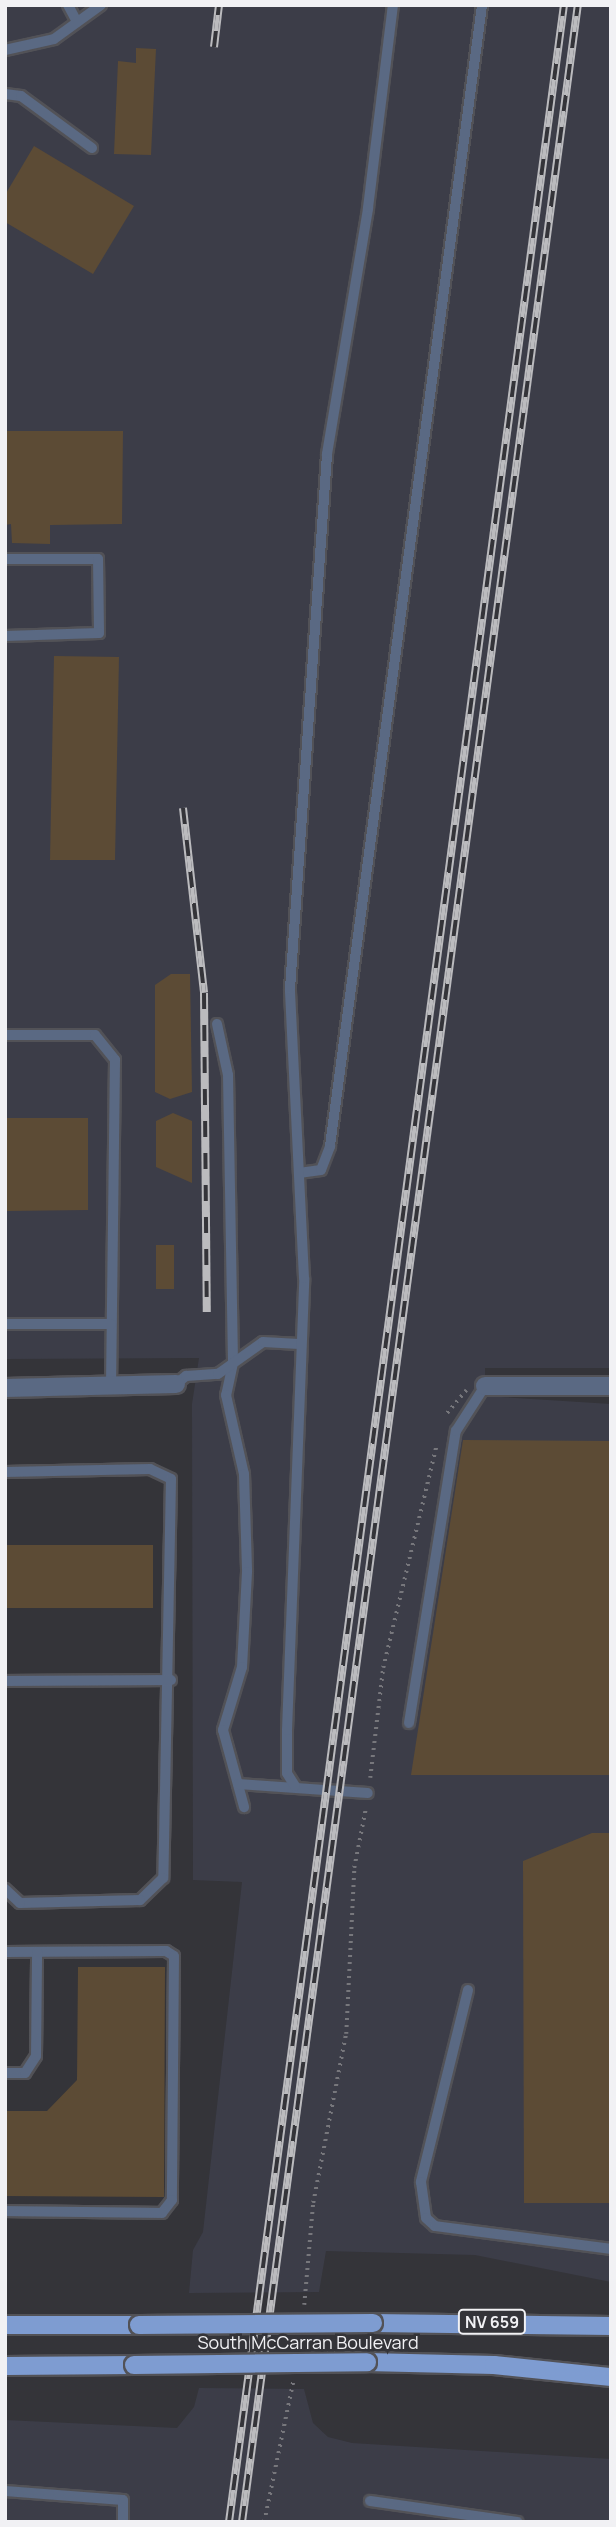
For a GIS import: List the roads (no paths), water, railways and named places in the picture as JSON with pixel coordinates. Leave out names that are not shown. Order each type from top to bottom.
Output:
[{"type":"main road","name":"South McCarran Boulevard","points":[[5,2325],[373,2323],[611,2326]]},
{"type":"main road","name":"South McCarran Boulevard","points":[[5,2366],[368,2362],[494,2365],[611,2377]]},
{"type":"street","points":[[5,1388],[176,1384]]},
{"type":"street","points":[[485,1385],[611,1386]]},
{"type":"lane","points":[[68,5],[78,22]]},
{"type":"lane","points":[[5,50],[54,39],[101,5]]},
{"type":"lane","points":[[295,1786],[287,1773],[287,1730],[299,1344],[304,1278],[290,989],[327,454],[368,208],[393,5]]},
{"type":"lane","points":[[299,1173],[321,1170],[330,1146],[482,5]]},
{"type":"lane","points":[[5,94],[21,96],[92,148]]},
{"type":"lane","points":[[5,559],[98,559],[99,634],[5,636]]},
{"type":"lane","points":[[217,1024],[228,1075],[233,1363],[226,1395],[244,1474],[247,1572],[242,1667],[223,1730],[244,1807]]},
{"type":"lane","points":[[5,1035],[95,1035],[115,1060],[111,1385]]},
{"type":"lane","points":[[5,1324],[111,1324]]},
{"type":"lane","points":[[176,1384],[233,1363],[264,1342],[299,1344]]},
{"type":"lane","points":[[409,1723],[456,1431],[485,1385]]},
{"type":"lane","points":[[5,1472],[150,1469],[171,1479],[171,1680],[163,1878],[140,1900],[20,1903],[5,1889]]},
{"type":"lane","points":[[5,1682],[171,1680]]},
{"type":"lane","points":[[239,1784],[368,1793]]},
{"type":"lane","points":[[5,1952],[166,1951],[174,1956],[172,2200],[162,2213],[5,2211]]},
{"type":"lane","points":[[5,2073],[25,2073],[36,2056],[37,1952]]},
{"type":"lane","points":[[468,1990],[421,2182],[425,2218],[435,2227],[611,2249]]},
{"type":"lane","points":[[5,2491],[123,2500],[122,2522]]},
{"type":"lane","points":[[370,2501],[518,2522]]},
{"type":"railway","points":[[214,47],[219,5]]},
{"type":"railway","points":[[229,2522],[564,5]]},
{"type":"railway","points":[[242,2522],[578,5]]},
{"type":"railway","points":[[183,808],[204,993],[207,1312]]}]
